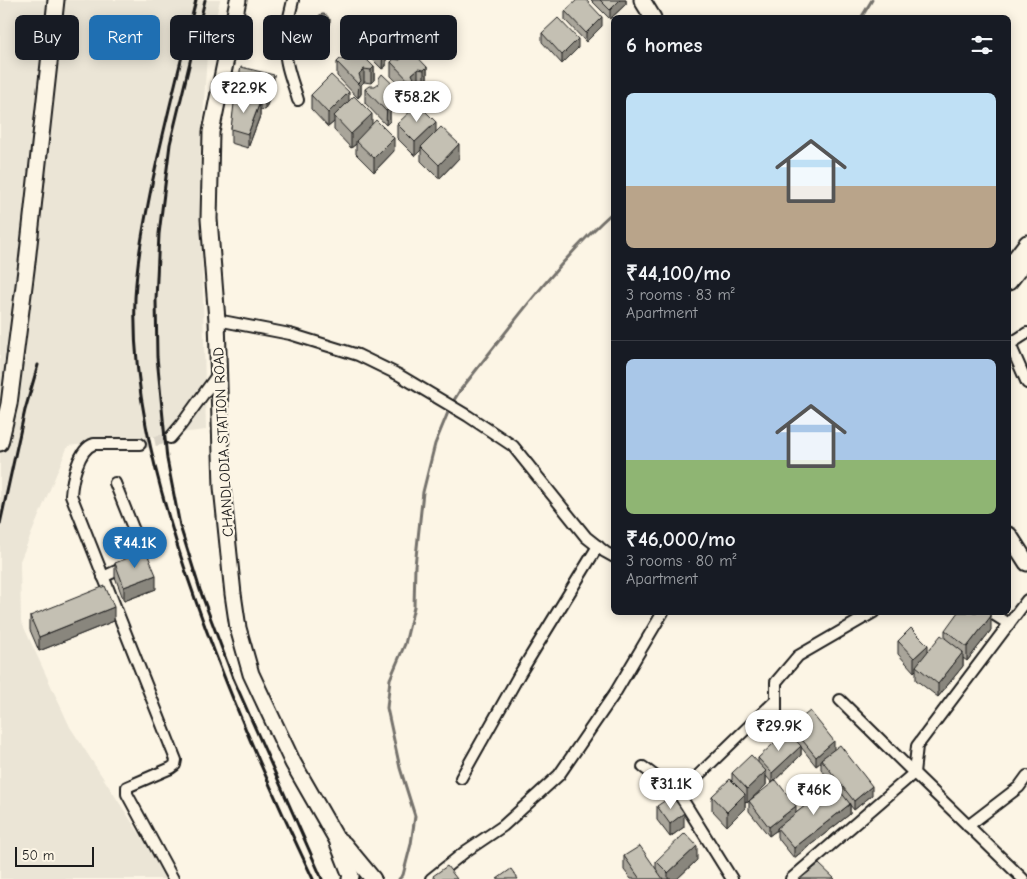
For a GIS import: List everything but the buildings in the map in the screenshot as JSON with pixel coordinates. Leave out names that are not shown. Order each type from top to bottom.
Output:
[{"type":"street","points":[[0,443],[9,404],[27,262],[56,0]]},
{"type":"street","name":"CHANDLODIA STATION ROAD","points":[[238,0],[211,132],[209,218],[217,320],[222,488],[238,628],[251,674],[293,763],[336,838],[344,844],[370,878]]},
{"type":"street","points":[[293,0],[284,46],[288,68],[298,100]]},
{"type":"street","points":[[642,0],[651,15]]},
{"type":"street","points":[[1011,263],[1027,243]]},
{"type":"street","points":[[1011,279],[1027,259]]},
{"type":"street","points":[[217,320],[290,334],[358,355],[399,375],[456,408],[513,446],[586,537],[611,555]]},
{"type":"street","points":[[1011,342],[1027,333]]},
{"type":"street","points":[[1011,347],[1027,383]]},
{"type":"street","points":[[170,438],[218,374]]},
{"type":"street","points":[[140,444],[89,445],[80,459],[73,477],[71,495],[176,760],[175,765],[171,768],[127,787],[127,794],[173,879]]},
{"type":"street","points":[[103,576],[138,561],[142,558],[143,554],[115,483]]},
{"type":"street","points":[[1011,538],[1027,563]]},
{"type":"street","points":[[460,778],[519,675],[598,546]]},
{"type":"street","points":[[790,879],[914,773],[917,746],[1027,600]]},
{"type":"street","points":[[431,879],[466,851],[503,826],[559,776],[615,693],[661,615]]},
{"type":"street","points":[[784,732],[776,716],[776,682],[798,656],[869,615]]},
{"type":"street","points":[[995,615],[1009,624]]},
{"type":"street","points":[[679,794],[776,700]]},
{"type":"street","points":[[840,700],[1020,878]]},
{"type":"street","points":[[643,767],[679,794],[732,879]]},
{"type":"street","points":[[968,826],[1019,787],[1027,776]]},
{"type":"street","points":[[336,838],[350,879]]},
{"type":"shaded area","points":[[0,0],[49,0],[47,15],[15,15],[15,60],[43,60],[31,178],[0,399]]},
{"type":"shaded area","points":[[60,0],[220,0],[216,15],[170,15],[170,60],[207,60],[200,166],[206,430],[68,446],[20,561],[21,621],[70,727],[169,879],[0,879],[0,443],[52,60],[79,60],[79,15],[58,15]]},
{"type":"waterway","points":[[863,15],[872,0]]},
{"type":"waterway","points":[[399,879],[403,875],[411,844],[415,816],[400,768],[387,708],[390,679],[405,644],[414,607],[415,566],[423,492],[435,444],[451,405],[459,392],[552,275],[592,231],[611,214]]},
{"type":"tunnel","points":[[140,444],[170,438]]},
{"type":"railway","points":[[196,0],[158,157],[139,253],[135,298],[135,330],[141,394],[146,426],[161,489],[193,593],[240,717],[313,879]]},
{"type":"railway","points":[[205,0],[170,144],[159,234],[156,300],[157,357],[167,459],[180,526],[200,590],[233,678],[322,879]]},
{"type":"railway","points":[[0,524],[25,410],[38,365]]}]
